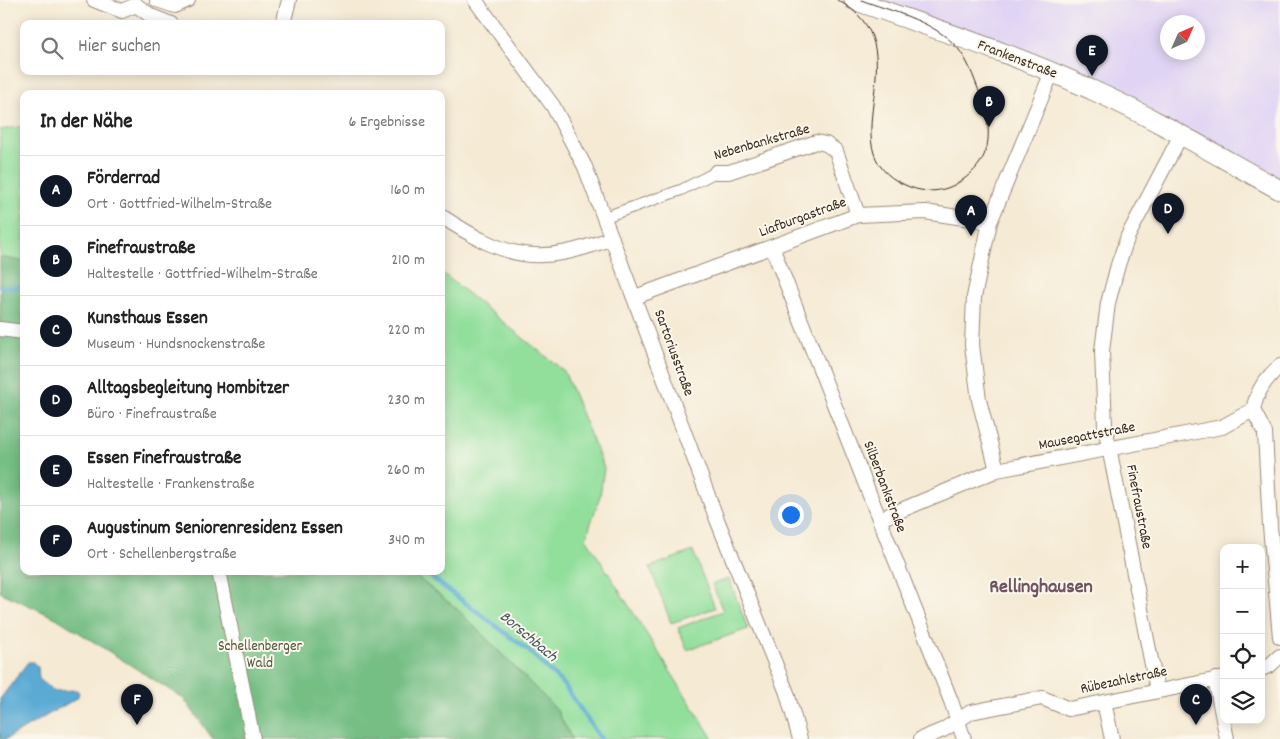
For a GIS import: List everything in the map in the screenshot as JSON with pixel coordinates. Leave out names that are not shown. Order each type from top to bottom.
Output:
[{"type":"main road","name":"Frankenstraße","points":[[854,0],[1052,72],[1134,110],[1280,190]]},
{"type":"street","points":[[94,0],[122,11],[137,3],[151,16],[161,20]]},
{"type":"street","points":[[158,0],[176,6],[188,0]]},
{"type":"street","points":[[284,20],[289,0]]},
{"type":"street","name":"Sartoriusstraße","points":[[475,0],[553,106],[575,144],[605,217],[716,517],[787,693],[800,739]]},
{"type":"street","points":[[997,470],[978,400],[972,345],[974,297],[990,222],[1052,72]]},
{"type":"street","name":"Finefraustraße","points":[[1157,690],[1104,427],[1102,352],[1110,295],[1128,236],[1181,135]]},
{"type":"street","name":"Nebenbankstraße","points":[[605,217],[681,190],[716,172],[728,172],[816,142],[826,144],[836,151],[858,215]]},
{"type":"street","name":"Liafburgastraße","points":[[635,297],[858,215],[925,212],[990,222]]},
{"type":"street","points":[[445,219],[477,240],[518,254],[542,256],[565,254],[612,238]]},
{"type":"street","name":"Silberbankstraße","points":[[772,247],[880,519],[964,739]]},
{"type":"street","points":[[0,329],[20,332]]},
{"type":"street","points":[[1280,366],[1267,378],[1257,394],[1252,410],[1264,433],[1280,637]]},
{"type":"street","name":"Mausegattstraße","points":[[880,519],[997,470],[1222,427],[1252,410]]},
{"type":"street","points":[[220,575],[253,739]]},
{"type":"street","points":[[1265,668],[1280,656]]},
{"type":"street","name":"Rübezahlstraße","points":[[921,739],[971,712],[1042,698],[1068,709],[1220,678]]},
{"type":"street","points":[[1220,679],[1227,739]]},
{"type":"street","points":[[1104,702],[1112,739]]},
{"type":"shaded area","points":[[857,0],[1280,0],[1280,190],[1135,109]]},
{"type":"green space","points":[[20,127],[20,261],[0,257],[0,130]]},
{"type":"green space","name":"Schellenberger Wald","points":[[0,257],[20,261],[20,575],[414,575],[457,609],[556,709],[572,739],[213,739],[184,699],[56,618],[0,592]]},
{"type":"green space","points":[[445,275],[564,371],[604,468],[600,496],[586,538],[713,739],[572,739],[556,709],[457,609],[414,575],[445,575]]},
{"type":"green space","points":[[693,551],[715,608],[671,623],[650,567]]},
{"type":"green space","points":[[729,579],[748,629],[687,650],[678,628],[723,611],[712,584]]},
{"type":"water","points":[[28,662],[33,662],[38,667],[39,679],[54,691],[77,690],[79,693],[77,698],[6,739],[0,739],[0,699]]},
{"type":"waterway","name":"Borschbach","points":[[0,287],[20,287]]},
{"type":"waterway","name":"Borschbach","points":[[428,575],[528,650],[564,685],[601,739]]},
{"type":"tram line","points":[[837,0],[862,20],[874,43],[876,69],[871,123],[872,147],[882,169],[905,185],[924,191],[950,187],[970,174],[979,164],[985,153],[988,141],[986,114],[967,63],[953,43],[933,28],[909,17],[861,0]]},
{"type":"place","name":"Essen Finefraustraße","points":[[1092,76]]},
{"type":"place","name":"Finefraustraße","points":[[989,127]]},
{"type":"place","name":"Alltagsbegleitung Hombitzer","points":[[1168,234]]},
{"type":"place","name":"Förderrad","points":[[971,236]]},
{"type":"place","name":"Augustinum Seniorenresidenz Essen","points":[[137,725]]},
{"type":"place","name":"Kunsthaus Essen","points":[[1196,725]]},
{"type":"district","name":"Rellinghausen","points":[[1041,588]]}]
